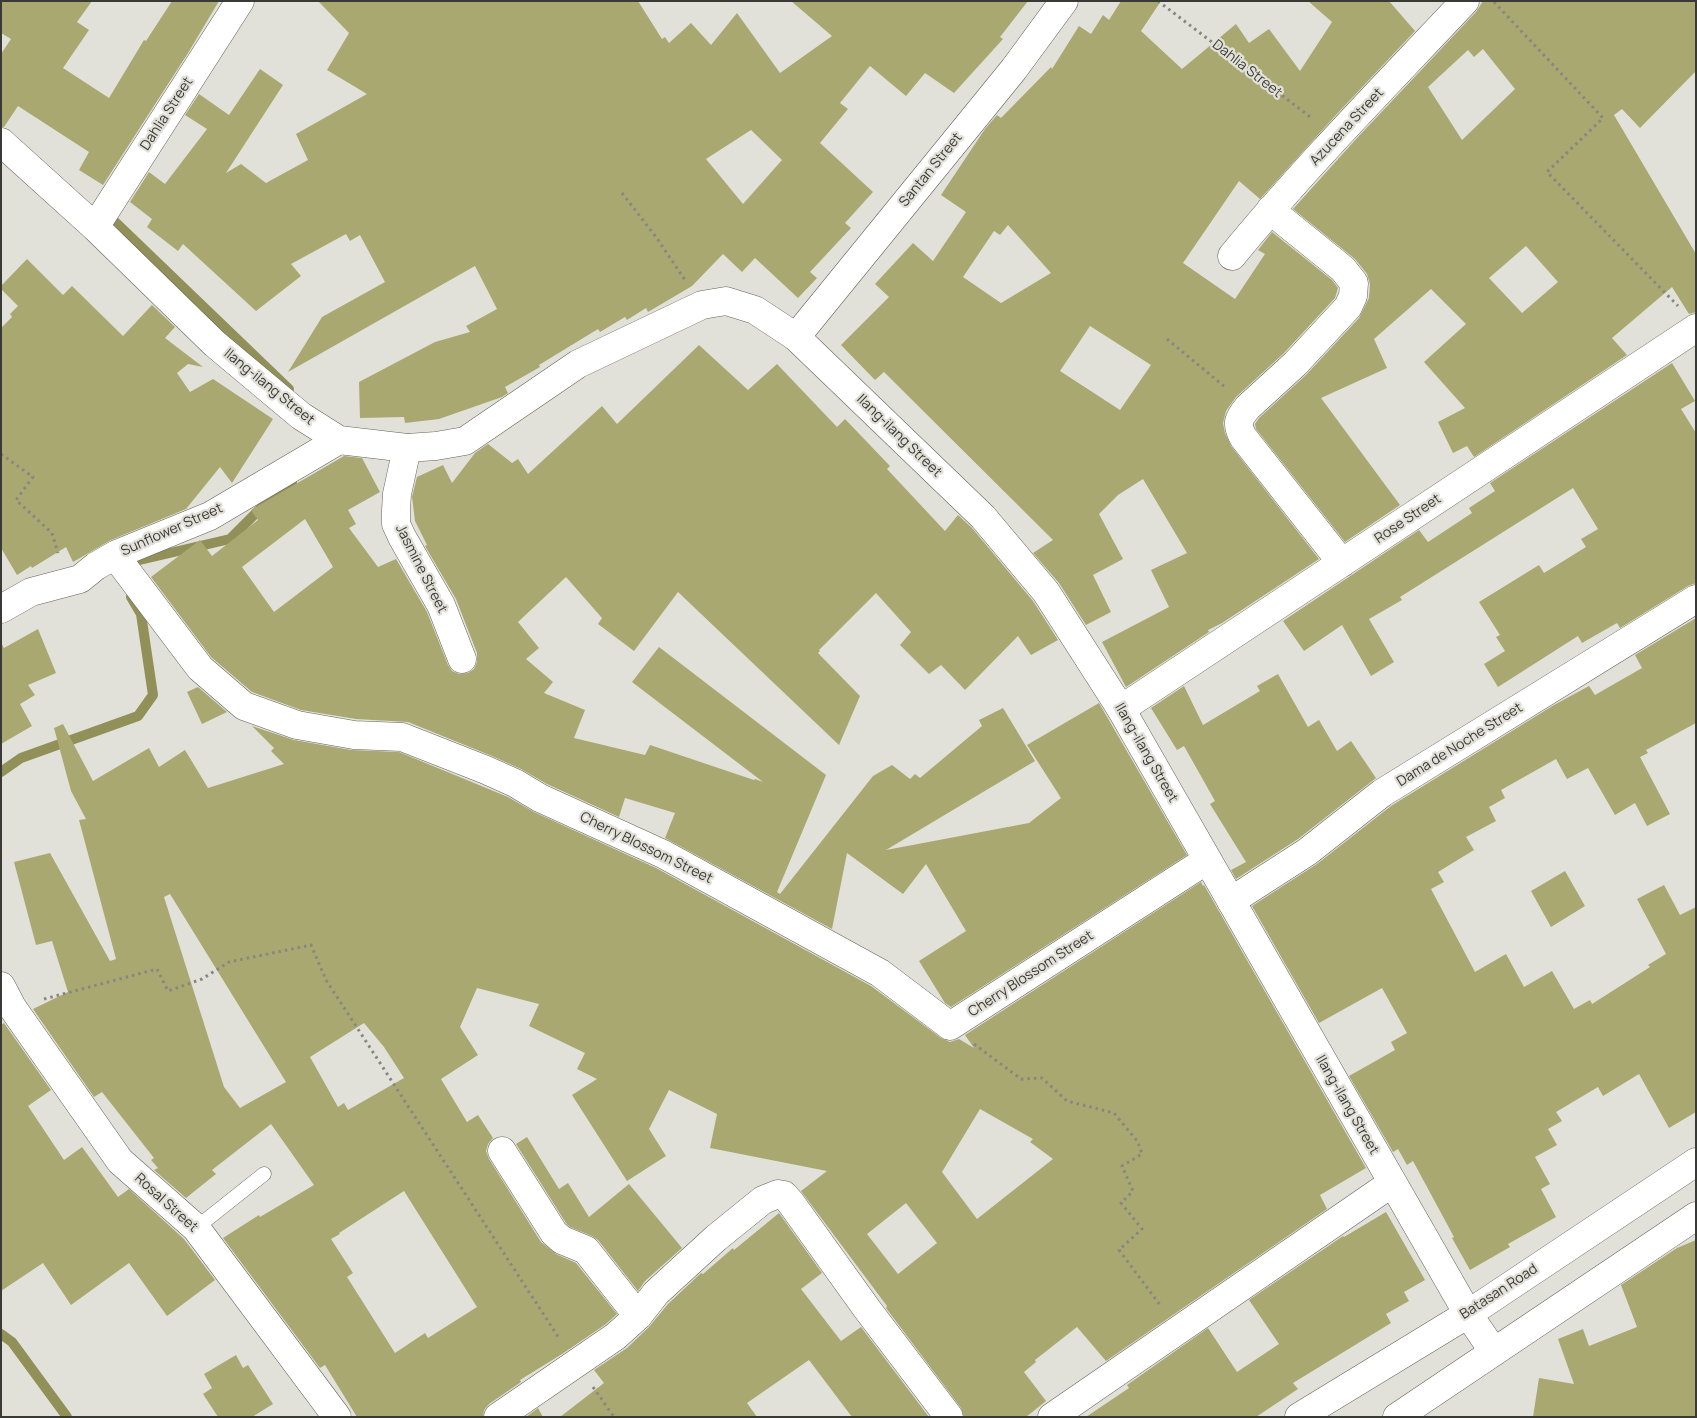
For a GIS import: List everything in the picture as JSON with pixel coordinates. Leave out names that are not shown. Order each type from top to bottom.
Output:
[{"type":"street","name":"Dahlia Street","points":[[95,227],[240,1]]},
{"type":"street","name":"Santan Street","points":[[796,337],[1014,69],[1064,1]]},
{"type":"street","name":"Azucena Street","points":[[1232,256],[1270,210],[1465,1]]},
{"type":"street","name":"Ilang-ilang Street","points":[[1,142],[95,227],[222,350],[301,416],[339,440],[407,448],[465,441],[578,364],[702,305],[726,300],[755,310],[796,337],[983,517],[1046,592],[1121,709],[1392,1184],[1468,1314],[1494,1352]]},
{"type":"street","points":[[1270,210],[1343,269],[1354,283],[1353,296],[1348,307],[1295,364],[1248,407],[1238,422],[1238,428],[1243,437],[1342,563]]},
{"type":"street","name":"Rose Street","points":[[1121,709],[1342,563],[1689,319]]},
{"type":"street","name":"Sunflower Street","points":[[1,609],[30,592],[80,579],[96,566],[123,565],[339,440]]},
{"type":"street","name":"Jasmine Street","points":[[407,448],[398,494],[396,524],[441,605],[462,659]]},
{"type":"street","name":"Cherry Blossom Street","points":[[123,565],[200,668],[244,706],[297,725],[354,735],[402,737],[515,783],[540,798],[663,854],[880,972],[950,1026],[1207,860]]},
{"type":"street","name":"Dama de Noche Street","points":[[1231,901],[1307,852],[1382,794],[1696,599]]},
{"type":"street","name":"Rosal Street","points":[[7,996],[120,1161],[196,1228],[337,1417]]},
{"type":"street","points":[[502,1151],[554,1233],[562,1240],[586,1250],[638,1316]]},
{"type":"street","name":"Batasan Road","points":[[1299,1417],[1468,1314],[1696,1162]]},
{"type":"street","points":[[1052,1417],[1392,1184]]},
{"type":"street","points":[[498,1417],[616,1336],[638,1316],[656,1293],[735,1222],[773,1194],[784,1195],[791,1202],[867,1309],[949,1417]]},
{"type":"street","points":[[1396,1417],[1696,1216]]},
{"type":"lane","points":[[196,1228],[264,1174]]},
{"type":"path","name":"Dahlia Street","points":[[1158,1],[1336,138]]},
{"type":"path","points":[[1494,1],[1603,118],[1547,172],[1689,319]]},
{"type":"path","points":[[622,193],[656,237],[702,305]]},
{"type":"path","points":[[1167,339],[1248,407]]},
{"type":"path","points":[[1,454],[32,477],[16,500],[52,533],[66,582]]},
{"type":"path","points":[[7,996],[157,969],[168,990],[202,980],[229,962],[311,945],[326,980],[576,1364],[614,1417]]},
{"type":"path","points":[[950,1026],[1021,1078],[1042,1078],[1067,1101],[1114,1113],[1138,1142],[1142,1154],[1122,1166],[1133,1191],[1120,1203],[1142,1229],[1119,1250],[1179,1330]]},
{"type":"building","points":[[1,1],[92,1],[77,22],[89,30],[63,68],[109,98],[144,40],[146,41],[172,1],[219,1],[188,53],[103,185],[79,170],[89,152],[18,106],[4,127],[1,127],[1,54],[11,39],[1,33]]},
{"type":"building","points":[[318,1],[638,1],[662,39],[665,37],[669,43],[691,23],[711,45],[737,13],[780,73],[832,36],[791,1],[1028,1],[1000,37],[1003,39],[954,93],[925,73],[906,96],[870,66],[840,103],[848,109],[820,143],[873,192],[845,223],[851,228],[810,272],[817,278],[798,298],[755,258],[742,272],[723,254],[692,286],[648,312],[646,308],[627,320],[625,317],[600,332],[598,329],[539,365],[540,367],[505,387],[508,393],[502,397],[439,419],[405,423],[404,417],[360,418],[359,382],[435,342],[470,332],[466,326],[497,309],[475,266],[288,372],[322,317],[385,282],[360,235],[350,241],[346,234],[291,264],[301,276],[256,311],[183,244],[178,251],[147,227],[152,219],[130,202],[149,172],[165,184],[207,129],[185,115],[199,94],[229,115],[260,69],[283,85],[226,173],[241,164],[266,183],[308,160],[296,134],[367,94],[327,70],[349,33]],"holes":[[[751,130],[782,160],[743,204],[706,159]]]},
{"type":"building","points":[[1121,1],[1161,1],[1141,31],[1182,69],[1236,24],[1249,43],[1269,29],[1300,71],[1332,22],[1308,1],[1389,1],[1415,31],[1260,199],[1239,181],[1183,263],[1235,299],[1265,254],[1258,250],[1272,232],[1332,280],[1338,288],[1335,298],[1284,353],[1236,397],[1226,411],[1223,423],[1231,446],[1319,559],[1222,623],[1208,630],[1209,632],[1126,687],[1102,642],[1169,607],[1151,570],[1187,553],[1143,479],[1118,495],[1099,514],[1123,559],[1093,575],[1111,612],[1086,625],[1059,583],[1033,553],[1053,540],[884,372],[875,380],[841,345],[889,297],[875,284],[913,243],[933,261],[966,212],[941,195],[985,129],[997,115],[1001,118],[1051,67],[1052,69],[1079,26],[1091,34],[1103,15],[1109,20]],"holes":[[[1008,225],[1051,273],[1001,303],[963,277],[994,231],[1000,235]],[[1090,326],[1151,365],[1120,410],[1060,371]]]},
{"type":"building","points":[[1483,1],[1696,1],[1696,71],[1640,128],[1622,109],[1614,115],[1696,254],[1696,312],[1689,314],[1672,287],[1612,338],[1627,355],[1474,457],[1467,446],[1453,453],[1438,422],[1465,408],[1424,362],[1466,324],[1431,289],[1374,339],[1387,368],[1321,398],[1400,505],[1345,542],[1256,429],[1255,424],[1259,418],[1306,375],[1359,318],[1369,298],[1370,284],[1367,274],[1355,259],[1293,209],[1476,12]],"holes":[[[1483,49],[1515,89],[1462,140],[1428,87],[1468,50],[1474,57]],[[1526,246],[1558,282],[1522,313],[1489,278]]]},
{"type":"building","points":[[27,259],[63,295],[72,286],[123,336],[152,305],[175,327],[165,338],[203,367],[188,364],[177,373],[190,392],[213,379],[273,419],[232,483],[220,467],[186,509],[111,540],[73,562],[66,547],[17,575],[1,548],[1,328],[12,317],[10,314],[18,306],[1,289],[1,286]]},
{"type":"building","points":[[699,345],[748,390],[777,364],[837,427],[845,419],[890,466],[887,469],[945,531],[958,515],[972,528],[1033,601],[1058,640],[1031,655],[1018,636],[965,690],[941,665],[929,674],[900,645],[911,632],[876,593],[818,653],[860,696],[839,745],[678,592],[634,651],[598,624],[602,618],[566,577],[518,622],[539,648],[526,659],[553,682],[544,693],[585,710],[574,738],[645,755],[650,745],[763,782],[632,682],[659,647],[826,775],[777,892],[780,894],[873,776],[892,765],[910,779],[915,774],[920,778],[982,726],[979,720],[1003,708],[1035,761],[886,850],[1029,823],[1061,798],[1027,745],[1099,703],[1187,855],[951,1007],[945,1003],[919,961],[966,931],[926,864],[903,894],[847,853],[832,929],[665,838],[675,813],[625,798],[619,817],[547,784],[521,769],[408,722],[356,719],[301,710],[252,692],[211,657],[151,577],[200,540],[212,556],[258,520],[251,510],[344,456],[362,458],[380,492],[348,510],[356,524],[349,528],[378,567],[396,559],[427,612],[448,665],[452,671],[459,674],[468,673],[474,669],[477,662],[477,653],[456,599],[425,546],[427,545],[415,521],[412,497],[417,477],[443,465],[452,483],[475,453],[488,444],[512,463],[518,459],[528,474],[602,406],[617,424]],"holes":[[[305,519],[333,567],[274,612],[242,567]]]},
{"type":"building","points":[[1672,363],[1695,401],[1681,409],[1696,433],[1696,583],[1620,628],[1617,623],[1582,643],[1578,636],[1498,687],[1484,664],[1505,651],[1496,637],[1500,635],[1479,602],[1539,565],[1544,573],[1586,547],[1581,539],[1598,529],[1573,488],[1400,597],[1402,600],[1369,619],[1394,662],[1371,676],[1342,625],[1304,651],[1283,621],[1419,530],[1428,542],[1472,513],[1469,508],[1495,491],[1490,483]]},
{"type":"building","points":[[1696,618],[1696,723],[1646,750],[1648,753],[1640,757],[1670,814],[1647,826],[1635,803],[1615,815],[1588,768],[1567,779],[1556,759],[1501,790],[1505,798],[1489,807],[1496,821],[1466,837],[1474,850],[1438,872],[1444,882],[1431,889],[1475,972],[1506,954],[1524,987],[1552,971],[1574,1009],[1590,1000],[1592,1004],[1650,967],[1648,965],[1666,954],[1637,899],[1664,885],[1680,915],[1696,907],[1696,1112],[1669,1128],[1639,1074],[1603,1096],[1598,1087],[1556,1112],[1562,1121],[1548,1129],[1557,1145],[1535,1157],[1550,1184],[1541,1189],[1556,1217],[1508,1244],[1510,1247],[1470,1270],[1413,1161],[1407,1165],[1398,1149],[1393,1152],[1349,1076],[1395,1050],[1391,1042],[1407,1033],[1382,988],[1319,1023],[1252,906],[1317,864],[1391,806],[1554,705],[1589,686],[1595,695],[1642,668],[1635,655]]},
{"type":"building","points":[[38,629],[56,673],[28,685],[35,695],[20,704],[32,726],[1,744],[1,643],[4,648]]},
{"type":"building","points":[[1278,674],[1308,727],[1319,720],[1337,751],[1351,741],[1376,778],[1298,839],[1236,879],[1231,870],[1246,862],[1210,804],[1215,801],[1184,746],[1177,750],[1151,708],[1184,686],[1203,725],[1260,691],[1257,686]]},
{"type":"building","points":[[198,687],[227,712],[202,724],[187,692]]},
{"type":"building","points":[[63,724],[93,781],[149,748],[159,767],[185,750],[208,788],[284,764],[271,751],[274,748],[252,726],[294,740],[351,750],[399,752],[508,797],[534,812],[656,868],[871,986],[941,1038],[950,1042],[959,1039],[974,1048],[965,1035],[1201,882],[1366,1168],[1320,1195],[1327,1209],[1106,1361],[1077,1327],[1035,1360],[1036,1362],[1024,1372],[1046,1401],[1026,1417],[964,1417],[961,1408],[801,1191],[827,1171],[710,1148],[717,1114],[669,1090],[649,1129],[666,1156],[627,1181],[572,1095],[597,1079],[577,1069],[585,1053],[529,1026],[539,1004],[477,988],[460,1027],[478,1055],[441,1079],[467,1122],[478,1115],[493,1138],[488,1144],[486,1151],[489,1159],[541,1242],[556,1254],[576,1263],[617,1314],[606,1324],[562,1354],[520,1380],[521,1382],[489,1404],[484,1410],[483,1417],[357,1417],[325,1365],[320,1368],[223,1238],[259,1215],[260,1217],[314,1185],[271,1124],[212,1170],[216,1174],[186,1198],[154,1170],[158,1168],[151,1160],[154,1158],[102,1092],[94,1097],[33,1009],[68,992],[52,941],[36,945],[14,862],[50,853],[110,961],[116,959],[79,820],[86,819],[71,791],[54,728]],"holes":[[[170,894],[286,1082],[240,1108],[224,1087],[164,897]],[[364,1023],[384,1047],[404,1078],[348,1110],[344,1103],[338,1107],[310,1057]],[[980,1109],[1033,1139],[1030,1142],[1053,1159],[977,1219],[942,1172]],[[404,1191],[477,1307],[428,1338],[425,1333],[395,1353],[347,1277],[353,1273],[331,1239]],[[906,1203],[937,1243],[898,1274],[867,1234]]]},
{"type":"building","points":[[1565,871],[1585,906],[1551,927],[1531,891]]},
{"type":"building","points":[[4,1023],[51,1090],[28,1106],[64,1160],[82,1147],[118,1197],[129,1189],[184,1239],[215,1280],[167,1316],[129,1263],[71,1305],[43,1263],[1,1291],[1,1025]]},
{"type":"building","points":[[527,1137],[559,1189],[568,1183],[589,1217],[629,1184],[682,1248],[645,1281],[638,1291],[598,1240],[570,1227],[566,1223],[516,1144]]},
{"type":"building","points":[[1386,1212],[1425,1280],[1404,1292],[1409,1301],[1386,1314],[1391,1323],[1293,1383],[1298,1389],[1256,1417],[1086,1417],[1129,1388],[1127,1385],[1208,1328],[1237,1372],[1279,1344],[1249,1300],[1343,1236]]},
{"type":"building","points":[[779,1213],[822,1273],[801,1289],[841,1341],[861,1327],[929,1417],[852,1417],[809,1360],[747,1403],[757,1417],[560,1417],[604,1383],[594,1370],[627,1348],[649,1327],[668,1304],[701,1273],[703,1274]]},
{"type":"building","points":[[1696,1240],[1696,1417],[1533,1417],[1539,1378],[1574,1384],[1558,1339],[1583,1329],[1589,1346],[1637,1327],[1621,1285],[1677,1248]]},
{"type":"building","points":[[236,1355],[243,1368],[248,1365],[273,1404],[252,1417],[218,1417],[203,1394],[212,1388],[204,1374]]},
{"type":"building","points":[[538,1408],[543,1417],[526,1417]]},
{"type":"waterway","points":[[111,213],[109,216],[289,389]]},
{"type":"waterway","points":[[127,565],[131,562],[230,539],[274,495],[292,483]]},
{"type":"waterway","points":[[1,772],[21,758],[138,716],[153,695],[141,614],[131,597]]},
{"type":"waterway","points":[[1,1334],[12,1342],[67,1417]]}]
